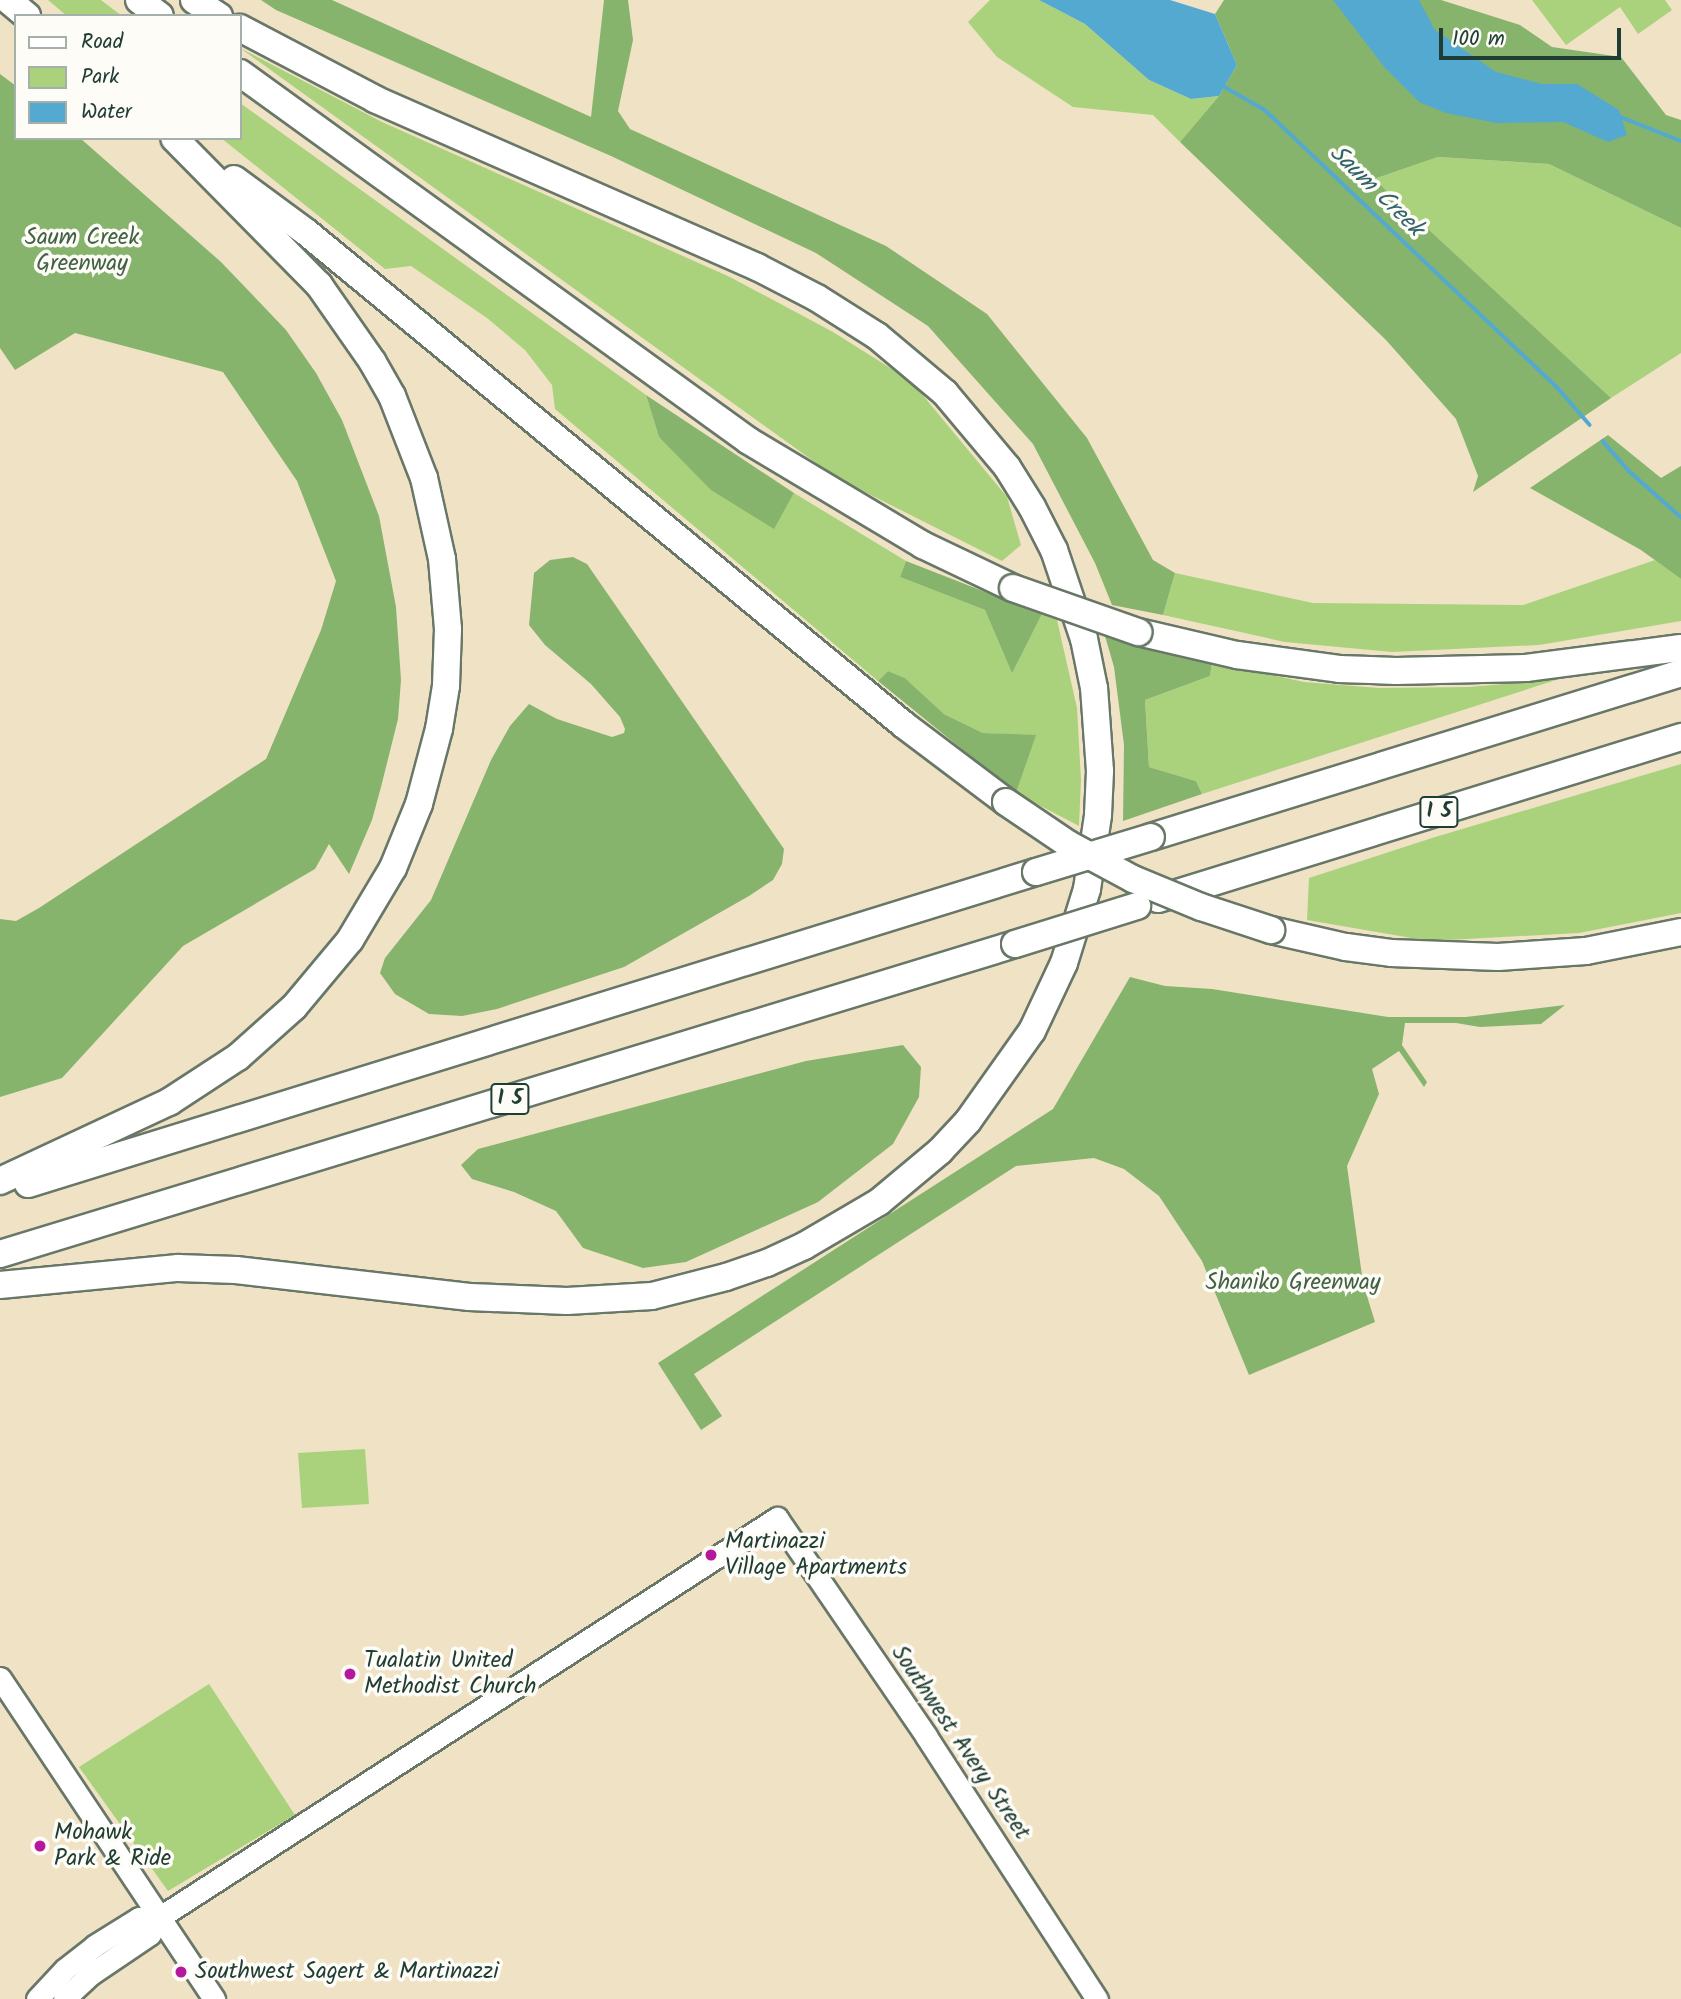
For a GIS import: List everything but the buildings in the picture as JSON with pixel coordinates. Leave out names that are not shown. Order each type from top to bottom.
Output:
[{"type":"highway","points":[[8,0],[25,14]]},
{"type":"highway","points":[[139,0],[157,14]]},
{"type":"highway","points":[[194,0],[216,14]]},
{"type":"highway","points":[[0,1284],[178,1268],[236,1270],[502,1300],[600,1300],[652,1296],[695,1286],[767,1263],[804,1246],[879,1202],[920,1168],[968,1121],[1012,1063],[1048,999],[1075,930],[1089,878],[1098,815],[1100,771],[1094,688],[1084,639],[1059,562],[1032,507],[999,457],[946,393],[877,336],[817,298],[757,267],[376,99],[242,29]]},
{"type":"highway","points":[[242,74],[749,441],[923,545],[1013,588],[1138,632],[1250,657],[1339,669],[1396,671],[1526,668],[1681,648]]},
{"type":"highway","points":[[0,1181],[169,1102],[238,1057],[295,1007],[356,932],[393,869],[423,793],[442,708],[448,629],[442,559],[424,478],[392,396],[365,351],[318,285],[178,140]]},
{"type":"highway","points":[[179,140],[306,232],[904,725],[1006,802],[1068,844],[1133,879],[1201,907],[1272,930],[1346,947],[1391,953],[1498,957],[1587,951],[1681,932]]},
{"type":"highway","points":[[0,1192],[1681,673]]},
{"type":"highway","name":"I 5","points":[[0,1254],[1681,737]]},
{"type":"street","name":"Southwest Avery Street","points":[[160,1917],[777,1518],[926,1736],[1097,1999]]},
{"type":"street","points":[[0,1678],[214,1999]]},
{"type":"street","points":[[37,1999],[65,1969],[94,1946],[139,1918],[160,1917]]},
{"type":"street","points":[[64,1999],[91,1974],[150,1934],[160,1917]]},
{"type":"green space","points":[[48,0],[101,0],[119,14],[65,14]]},
{"type":"green space","points":[[261,0],[332,0],[591,117],[604,0],[628,0],[633,40],[618,111],[630,129],[886,246],[987,314],[1087,438],[1153,560],[1175,573],[1163,615],[1112,605],[1095,563],[1033,444],[928,326],[816,253],[611,156],[276,10]]},
{"type":"green space","points":[[990,0],[1039,0],[1085,24],[1149,80],[1191,99],[1219,96],[1180,142],[1153,115],[1073,107],[997,57],[968,22]]},
{"type":"green space","points":[[1224,0],[1441,0],[1520,25],[1552,47],[1621,57],[1666,115],[1681,120],[1681,228],[1549,164],[1438,157],[1374,179],[1611,398],[1473,492],[1478,476],[1456,419],[1386,340],[1180,142],[1219,96],[1237,65],[1215,14]]},
{"type":"green space","points":[[1532,0],[1665,0],[1672,10],[1638,34],[1620,7],[1566,45]]},
{"type":"green space","points":[[242,49],[382,122],[730,277],[833,332],[911,381],[1007,497],[1021,545],[1002,561],[837,478]]},
{"type":"green space","name":"Saum Creek Greenway","points":[[0,74],[14,84],[14,140],[82,140],[221,262],[286,330],[316,373],[342,420],[379,516],[396,607],[401,680],[398,719],[381,787],[372,820],[349,874],[329,844],[315,869],[183,946],[62,1078],[0,1097],[0,919],[16,921],[39,908],[266,759],[321,630],[336,581],[297,481],[223,372],[75,333],[15,370],[0,348]]},
{"type":"green space","points":[[242,104],[646,395],[659,437],[774,528],[794,493],[906,561],[900,577],[985,610],[1012,672],[1042,614],[1057,620],[1077,708],[1081,780],[1079,826],[1016,793],[1035,736],[983,733],[944,714],[905,678],[888,671],[878,681],[555,409],[552,385],[525,350],[487,318],[411,266],[385,269],[224,140],[242,140]]},
{"type":"green space","points":[[1438,157],[1549,164],[1681,228],[1681,353],[1611,398],[1374,179]]},
{"type":"green space","points":[[646,395],[794,493],[774,529],[711,490],[659,437]]},
{"type":"green space","points":[[1608,435],[1661,478],[1681,466],[1681,579],[1641,550],[1530,488]]},
{"type":"green space","points":[[573,557],[587,564],[784,849],[782,864],[773,880],[749,896],[624,967],[497,1009],[462,1016],[429,1014],[395,994],[380,973],[385,958],[431,900],[491,760],[510,726],[529,704],[557,719],[612,737],[624,733],[620,717],[591,684],[545,645],[529,625],[534,573],[550,560]]},
{"type":"green space","points":[[1655,560],[1681,579],[1681,621],[1539,645],[1392,652],[1285,642],[1163,615],[1175,573],[1313,603],[1523,605]]},
{"type":"green space","points":[[906,561],[1042,614],[1012,673],[985,610],[900,577]]},
{"type":"green space","points":[[1105,636],[1212,662],[1210,676],[1145,700],[1149,767],[1196,781],[1202,794],[1123,821],[1124,745],[1114,667]]},
{"type":"green space","points":[[1212,662],[1304,682],[1379,688],[1469,687],[1559,679],[1202,794],[1196,781],[1149,767],[1145,700],[1210,676]]},
{"type":"green space","points":[[888,671],[905,678],[944,714],[983,733],[1036,735],[1016,793],[878,681]]},
{"type":"green space","points":[[1681,764],[1681,913],[1579,933],[1429,941],[1307,920],[1309,878],[1432,838]]},
{"type":"green space","name":"Shaniko Greenway","points":[[1130,977],[1165,986],[1212,989],[1388,1017],[1466,1017],[1565,1005],[1541,1024],[1480,1027],[1456,1023],[1405,1023],[1402,1045],[1427,1082],[1424,1087],[1399,1051],[1372,1069],[1379,1094],[1347,1166],[1363,1283],[1375,1322],[1249,1375],[1202,1261],[1159,1196],[1124,1169],[1094,1158],[1016,1166],[694,1374],[722,1416],[701,1430],[658,1363],[1053,1109]]},
{"type":"green space","points":[[903,1045],[921,1067],[919,1097],[893,1144],[818,1202],[686,1262],[643,1268],[583,1248],[556,1211],[514,1192],[472,1179],[461,1165],[478,1149],[806,1061]]},
{"type":"green space","points":[[365,1449],[369,1504],[302,1508],[298,1453]]},
{"type":"green space","points":[[209,1684],[295,1815],[168,1891],[79,1767]]},
{"type":"water","points":[[1039,0],[1170,0],[1215,14],[1237,65],[1219,96],[1191,99],[1149,80],[1085,24]]},
{"type":"water","points":[[1333,0],[1419,0],[1435,30],[1496,72],[1542,84],[1577,84],[1619,110],[1627,135],[1608,142],[1563,122],[1496,123],[1446,113],[1419,102],[1385,68]]},
{"type":"waterway","name":"Saum Creek","points":[[1223,86],[1265,110],[1557,387],[1590,425]]},
{"type":"waterway","points":[[1618,116],[1681,141]]},
{"type":"waterway","name":"Saum Creek","points":[[1603,441],[1628,470],[1681,517]]},
{"type":"place","name":"Martinazzi Village Apartments","points":[[711,1555]]},
{"type":"place","name":"Tualatin United Methodist Church","points":[[350,1674]]},
{"type":"place","name":"Mohawk Park & Ride","points":[[40,1846]]},
{"type":"place","name":"Southwest Sagert & Martinazzi","points":[[181,1972]]}]
